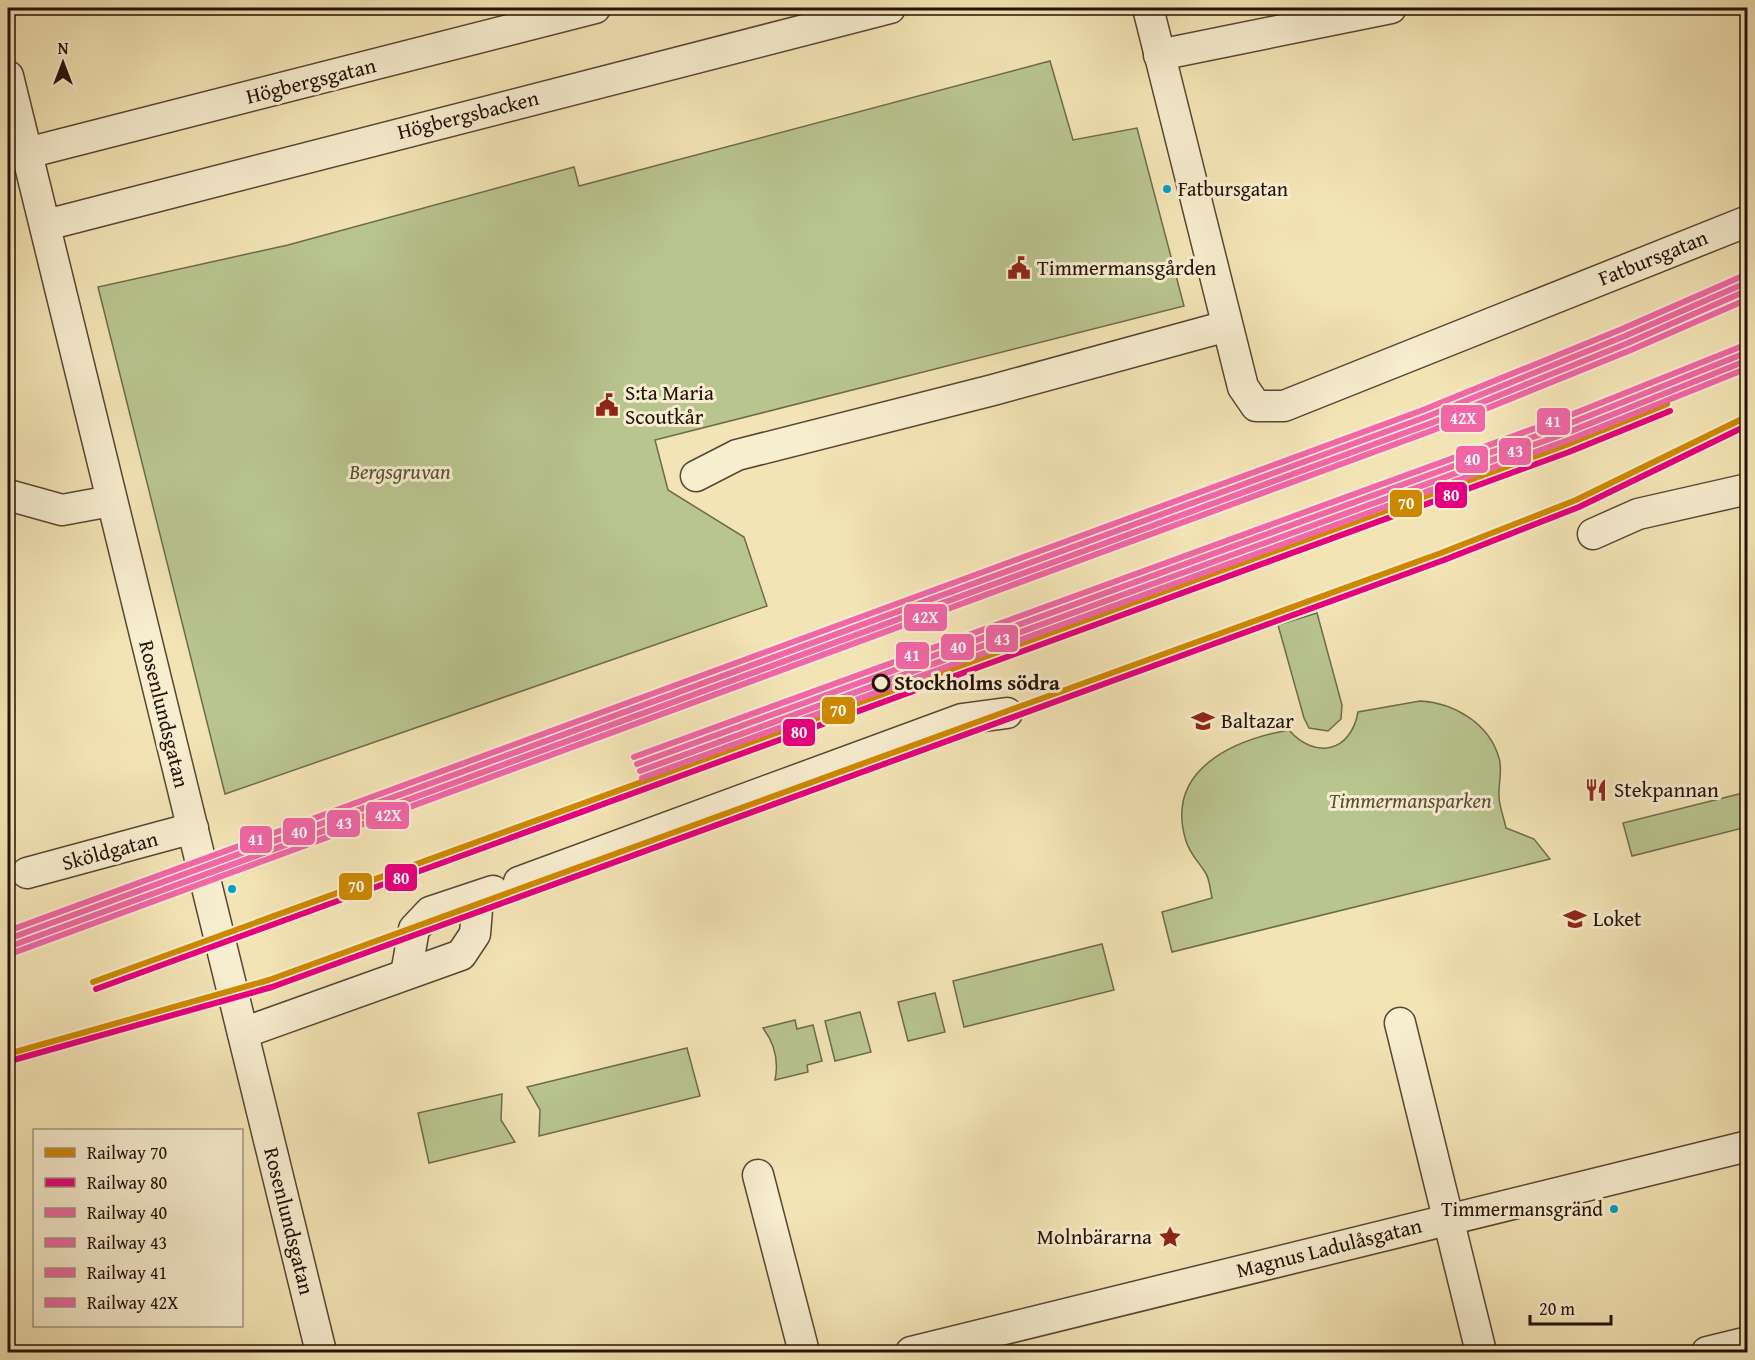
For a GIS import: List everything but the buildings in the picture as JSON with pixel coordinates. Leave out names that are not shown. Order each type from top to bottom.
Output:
[{"type":"street","name":"Högbergsgatan","points":[[27,153],[595,8]]},
{"type":"street","name":"Högbergsbacken","points":[[46,225],[890,8]]},
{"type":"street","points":[[696,476],[736,455],[993,390],[1227,326],[1148,8]]},
{"type":"street","points":[[1160,55],[1391,8]]},
{"type":"street","name":"Rosenlundsgatan","points":[[8,76],[321,1353]]},
{"type":"street","name":"Fatbursgatan","points":[[1227,326],[1243,387],[1256,406],[1284,406],[1748,220]]},
{"type":"street","points":[[1593,534],[1638,514],[1748,489]]},
{"type":"street","points":[[8,495],[62,510],[111,501]]},
{"type":"street","points":[[406,974],[414,929],[430,912],[496,890],[953,722],[1007,713]]},
{"type":"street","name":"Sköldgatan","points":[[27,873],[193,828]]},
{"type":"street","points":[[243,1033],[461,955],[475,934],[496,890]]},
{"type":"street","points":[[1400,1023],[1481,1353]]},
{"type":"street","name":"Magnus Ladulåsgatan","points":[[911,1353],[1448,1218],[1748,1146]]},
{"type":"street","points":[[758,1175],[804,1353]]},
{"type":"street","points":[[1707,1353],[1748,1342]]},
{"type":"green space","name":"Bergsgruvan","points":[[1050,61],[1073,140],[1137,128],[1184,306],[655,440],[668,490],[744,537],[767,606],[225,794],[98,287],[288,245],[574,167],[579,186]]},
{"type":"green space","points":[[1317,613],[1342,705],[1341,719],[1328,731],[1309,728],[1304,718],[1278,625]]},
{"type":"green space","name":"Timmermansparken","points":[[1420,701],[1445,706],[1479,725],[1494,746],[1499,758],[1499,800],[1506,828],[1534,839],[1550,859],[1172,952],[1162,912],[1212,898],[1207,875],[1186,841],[1182,816],[1185,795],[1194,777],[1208,763],[1246,742],[1289,730],[1310,745],[1320,748],[1331,747],[1348,736],[1358,712]]},
{"type":"green space","points":[[1747,792],[1747,827],[1632,856],[1623,823]]},
{"type":"green space","points":[[1102,944],[1114,990],[964,1027],[953,981]]},
{"type":"green space","points":[[935,993],[945,1032],[908,1041],[898,1002]]},
{"type":"green space","points":[[860,1012],[871,1052],[835,1061],[825,1021]]},
{"type":"green space","points":[[795,1020],[797,1029],[813,1025],[822,1061],[807,1065],[808,1072],[775,1080],[775,1053],[763,1028]]},
{"type":"green space","points":[[687,1048],[700,1096],[539,1136],[540,1110],[527,1087]]},
{"type":"green space","points":[[502,1094],[501,1120],[515,1142],[429,1163],[418,1113]]},
{"type":"rail line","name":"41","points":[[8,931],[1423,410],[1622,329],[1745,275]]},
{"type":"rail line","name":"40","points":[[8,939],[1426,417],[1625,336],[1748,282]]},
{"type":"rail line","name":"43","points":[[11,946],[1429,424],[1628,343],[1748,290]]},
{"type":"rail line","name":"42X","points":[[13,953],[1431,431],[1631,350],[1748,299]]},
{"type":"rail line","name":"41","points":[[634,757],[1563,418],[1745,345]]},
{"type":"rail line","name":"40","points":[[637,764],[1566,425],[1748,352]]},
{"type":"rail line","name":"43","points":[[640,771],[1569,432],[1748,360]]},
{"type":"rail line","name":"42X","points":[[642,778],[1571,439],[1748,368]]},
{"type":"rail line","name":"70","points":[[93,982],[1566,445],[1667,404]]},
{"type":"rail line","name":"80","points":[[96,989],[1569,452],[1670,411]]},
{"type":"rail line","name":"70","points":[[8,1054],[269,980],[1441,553],[1576,500],[1748,416]]},
{"type":"rail line","name":"80","points":[[10,1061],[272,987],[1444,560],[1579,507],[1748,425]]},
{"type":"place","name":"Fatbursgatan","points":[[1167,189]]},
{"type":"place","name":"Timmermansgården","points":[[1019,268]]},
{"type":"place","name":"S:ta Maria Scoutkår","points":[[607,405]]},
{"type":"place","name":"Stockholms södra","points":[[881,683]]},
{"type":"place","name":"Baltazar","points":[[1203,721]]},
{"type":"place","name":"Stekpannan","points":[[1596,790]]},
{"type":"place","name":"Loket","points":[[1575,919]]},
{"type":"place","name":"Timmermansgränd","points":[[1614,1209]]},
{"type":"place","name":"Molnbärarna","points":[[1170,1237]]}]
